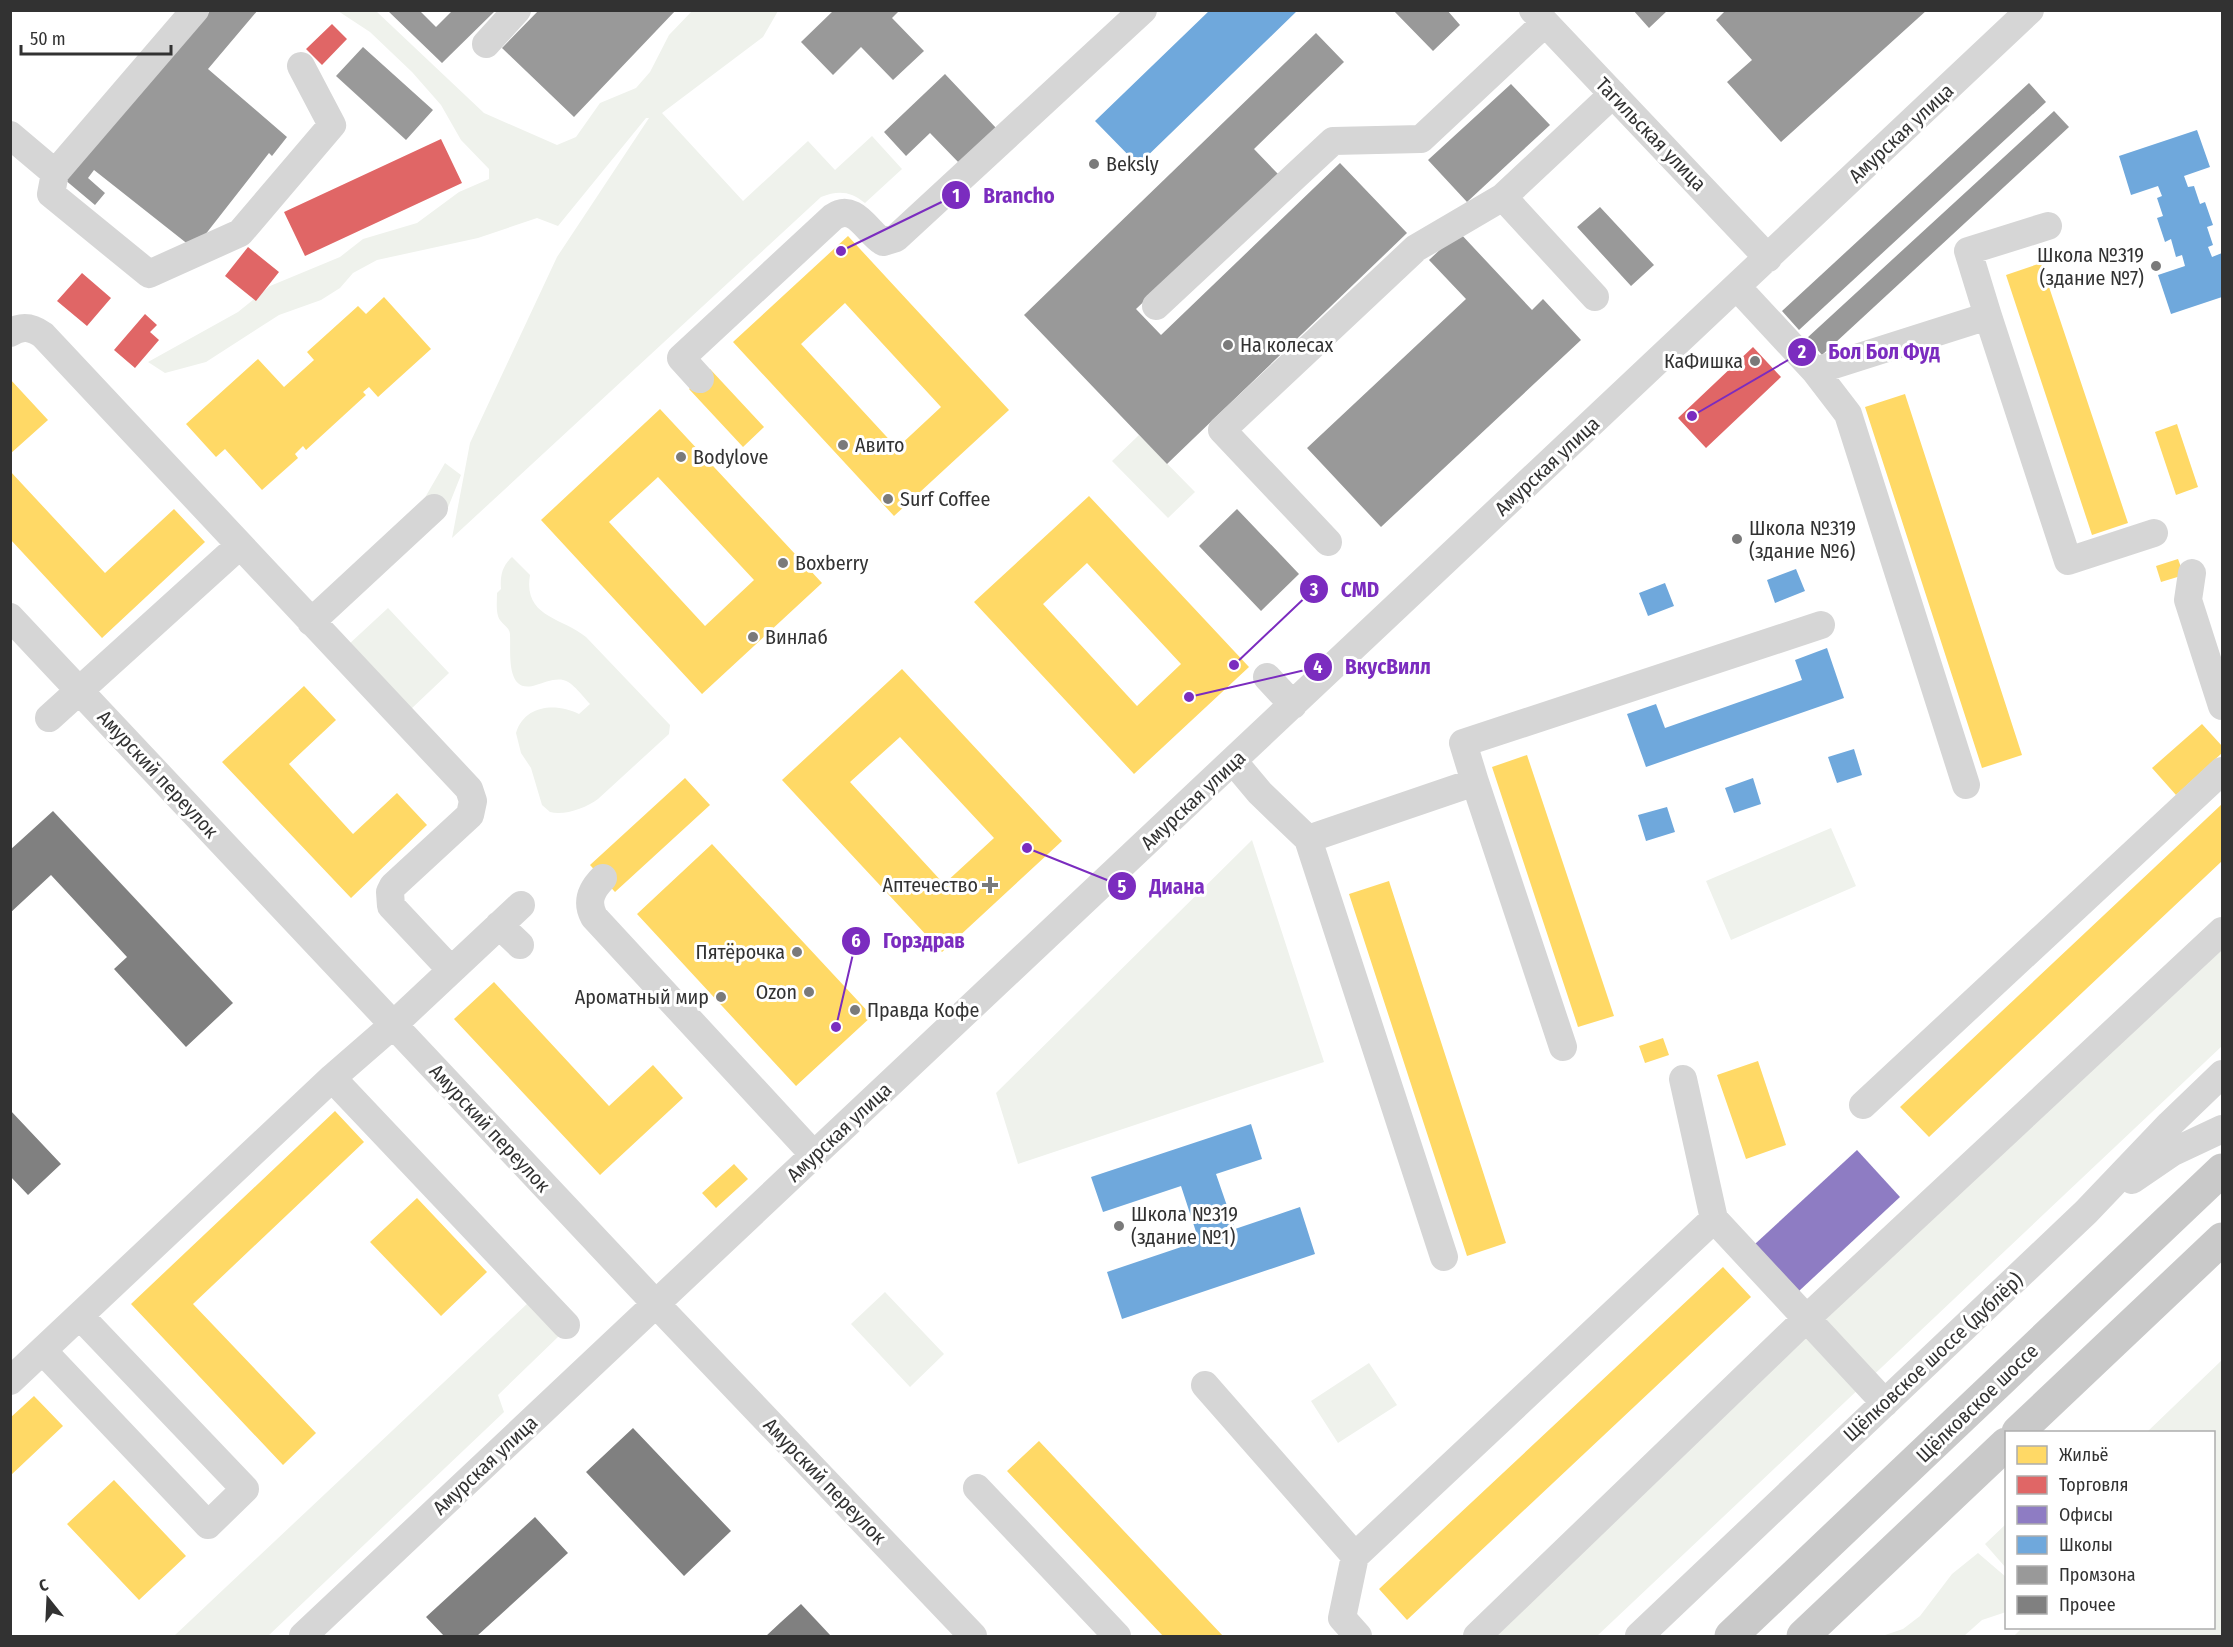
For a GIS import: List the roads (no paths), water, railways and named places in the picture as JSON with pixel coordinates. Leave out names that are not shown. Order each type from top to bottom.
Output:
[{"type":"main road","name":"Щёлковское шоссе","points":[[1731,1636],[2223,1170]]},
{"type":"main road","points":[[2019,1431],[2223,1239]]},
{"type":"main road","points":[[1803,1636],[2005,1446]]},
{"type":"street","points":[[195,10],[55,173],[51,194],[149,274],[240,233],[332,125],[301,66]]},
{"type":"street","points":[[486,44],[517,10]]},
{"type":"street","points":[[700,379],[681,358],[833,217],[844,212],[849,213],[855,215],[883,242],[896,238],[1143,10]]},
{"type":"street","name":"Амурская улица","points":[[303,1636],[1234,762],[2030,10]]},
{"type":"street","points":[[1156,306],[1333,141],[1421,139],[1539,17]]},
{"type":"street","name":"Тагильская улица","points":[[1539,17],[1768,258]]},
{"type":"street","points":[[1328,542],[1222,430],[1416,248],[1503,197],[1613,94]]},
{"type":"street","points":[[10,135],[55,173]]},
{"type":"street","points":[[1503,197],[1595,297]]},
{"type":"street","points":[[2048,226],[1968,251],[2068,561],[2154,533]]},
{"type":"street","points":[[1737,287],[1815,371],[1848,414],[1966,785]]},
{"type":"street","points":[[1815,371],[1988,316]]},
{"type":"street","points":[[10,333],[21,328],[30,328],[43,335],[193,482],[238,546],[472,795],[473,808],[470,815],[393,886],[390,892],[391,906],[451,970]]},
{"type":"street","points":[[311,622],[397,532],[434,508]]},
{"type":"street","points":[[49,718],[238,546]]},
{"type":"street","points":[[2192,573],[2188,600],[2223,706]]},
{"type":"street","name":"Амурский переулок","points":[[10,617],[656,1304],[973,1636]]},
{"type":"street","points":[[1563,1047],[1463,742],[1821,625]]},
{"type":"street","points":[[1267,677],[1293,705]]},
{"type":"street","points":[[1234,762],[1260,793],[1308,839],[1444,1257]]},
{"type":"street","points":[[1863,1105],[2223,771]]},
{"type":"street","points":[[1308,839],[1475,782]]},
{"type":"street","points":[[603,878],[592,890],[590,896],[590,906],[594,917],[814,1155]]},
{"type":"street","points":[[10,1382],[332,1078],[393,1025],[521,904]]},
{"type":"street","points":[[499,925],[520,945]]},
{"type":"street","points":[[1477,1636],[1806,1318],[2223,931]]},
{"type":"street","name":"Щёлковское шоссе (дублёр)","points":[[1639,1636],[2086,1212],[2170,1124],[2223,1074]]},
{"type":"street","points":[[332,1078],[439,1206],[566,1325]]},
{"type":"street","points":[[1683,1079],[1714,1219],[1885,1403]]},
{"type":"street","points":[[2086,1212],[2173,1152],[2223,1129]]},
{"type":"street","points":[[1358,1636],[1342,1618],[1355,1556],[1714,1219]]},
{"type":"street","points":[[43,1351],[208,1525],[245,1490],[80,1316]]},
{"type":"street","points":[[1205,1385],[1355,1556]]},
{"type":"street","points":[[977,1488],[1117,1636]]},
{"type":"place","name":"Beksly","points":[[1094,164]]},
{"type":"place","name":"Brancho","points":[[841,251]]},
{"type":"place","name":"Школа №319 (здание №7)","points":[[2156,266]]},
{"type":"place","name":"На колесах","points":[[1228,345]]},
{"type":"place","name":"КаФишка","points":[[1755,361]]},
{"type":"place","name":"Бол Бол Фуд","points":[[1692,416]]},
{"type":"place","name":"Авито","points":[[843,445]]},
{"type":"place","name":"Bodylove","points":[[681,457]]},
{"type":"place","name":"Surf Coffee","points":[[888,499]]},
{"type":"place","name":"Школа №319 (здание №6)","points":[[1737,539]]},
{"type":"place","name":"Boxberry","points":[[783,563]]},
{"type":"place","name":"Винлаб","points":[[753,637]]},
{"type":"place","name":"CMD","points":[[1234,665]]},
{"type":"place","name":"ВкусВилл","points":[[1189,697]]},
{"type":"place","name":"Диана","points":[[1027,848]]},
{"type":"place","name":"Аптечество","points":[[990,885]]},
{"type":"place","name":"Пятёрочка","points":[[797,952]]},
{"type":"place","name":"Ozon","points":[[809,992]]},
{"type":"place","name":"Ароматный мир","points":[[721,997]]},
{"type":"place","name":"Правда Кофе","points":[[855,1010]]},
{"type":"place","name":"Горздрав","points":[[836,1027]]},
{"type":"place","name":"Школа №319 (здание №1)","points":[[1119,1226]]}]
